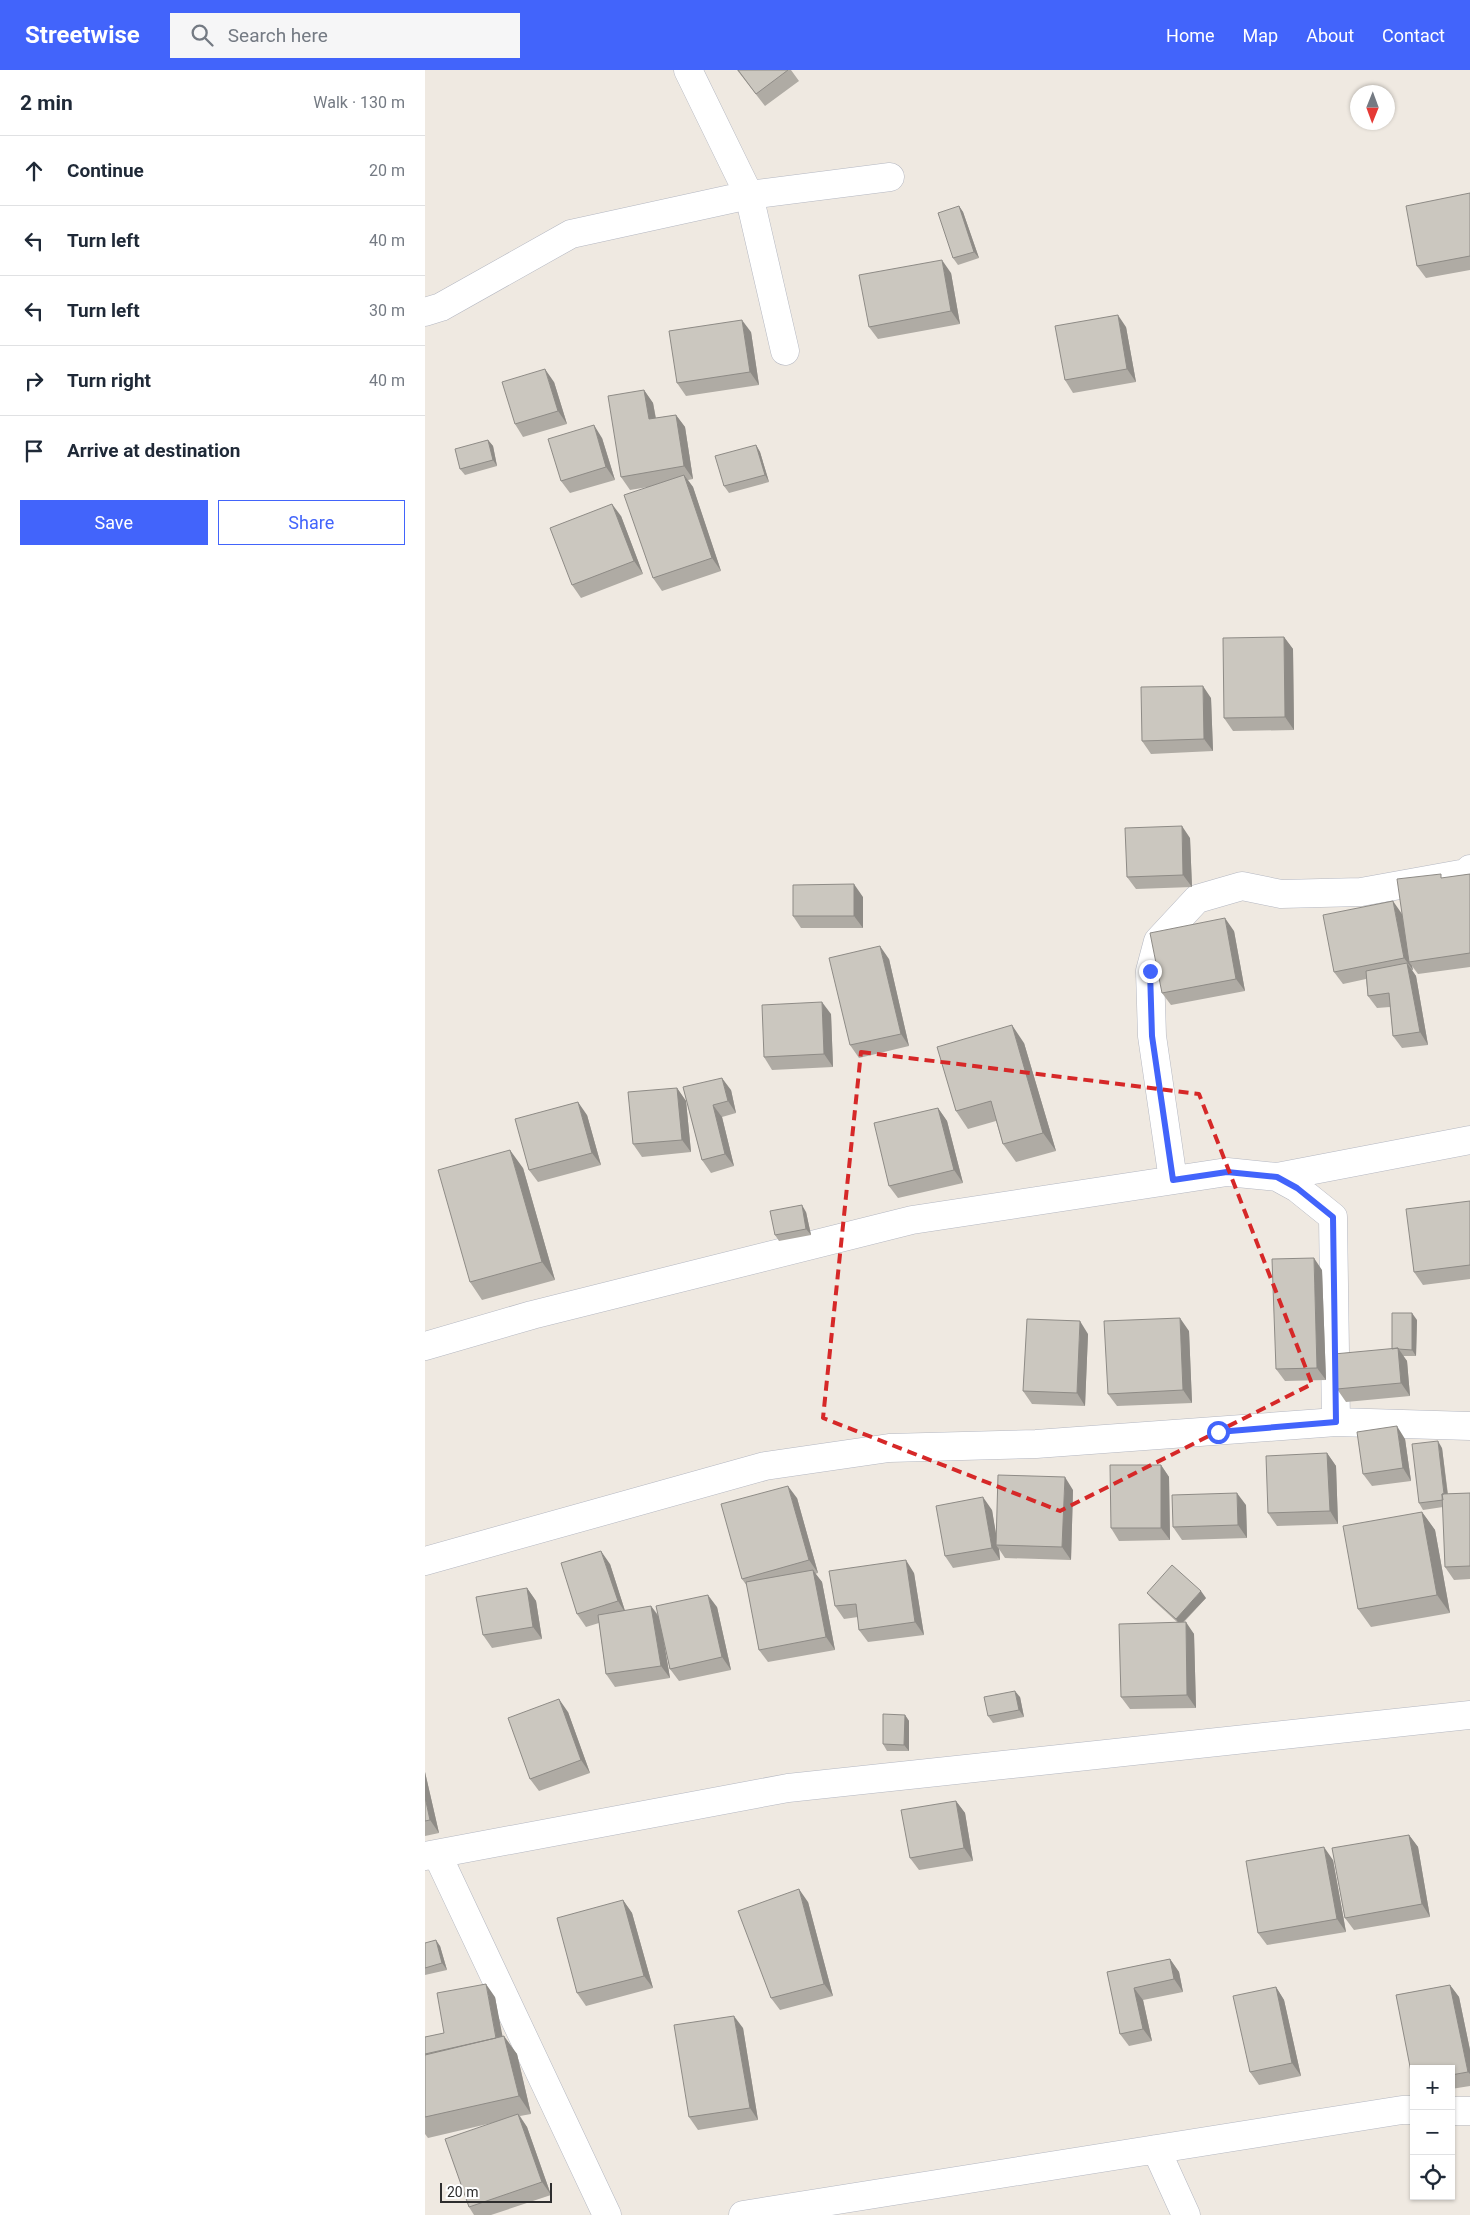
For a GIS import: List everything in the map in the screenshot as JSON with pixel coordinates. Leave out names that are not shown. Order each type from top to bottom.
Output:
[{"type":"street","points":[[688,70],[749,195],[785,352]]},
{"type":"street","points":[[425,312],[441,307],[571,234],[749,195],[890,177]]},
{"type":"street","points":[[1173,1180],[1152,1036],[1150,971],[1158,941],[1197,899],[1242,886],[1281,894],[1361,892],[1466,873],[1470,870]]},
{"type":"street","points":[[425,1346],[532,1315],[912,1220],[1227,1172],[1277,1177],[1470,1140]]},
{"type":"street","points":[[1277,1177],[1297,1188],[1333,1217],[1336,1422]]},
{"type":"street","points":[[425,1561],[765,1466],[889,1448],[1036,1444],[1336,1422],[1470,1426]]},
{"type":"street","points":[[607,2215],[431,1855],[788,1788],[1470,1715]]},
{"type":"street","points":[[748,2215],[1410,2110]]},
{"type":"street","points":[[1455,2111],[1470,2111]]},
{"type":"street","points":[[1156,2149],[1185,2215]]},
{"type":"highlighted area","points":[[861,1052],[1199,1094],[1312,1384],[1060,1511],[823,1418]]},
{"type":"building","points":[[738,70],[788,70],[756,94]]},
{"type":"building","points":[[1470,193],[1470,256],[1417,266],[1406,206]]},
{"type":"building","points":[[959,206],[974,252],[953,258],[938,213]]},
{"type":"building","points":[[942,260],[951,311],[869,327],[859,275]]},
{"type":"building","points":[[1118,315],[1127,369],[1065,380],[1055,326]]},
{"type":"building","points":[[742,320],[750,372],[677,383],[669,331]]},
{"type":"building","points":[[545,369],[558,411],[515,424],[502,382]]},
{"type":"building","points":[[644,390],[649,419],[676,415],[684,466],[621,477],[608,396]]},
{"type":"building","points":[[594,425],[606,467],[561,481],[548,439]]},
{"type":"building","points":[[488,440],[493,460],[460,469],[455,449]]},
{"type":"building","points":[[756,445],[765,475],[724,486],[715,456]]},
{"type":"building","points":[[684,475],[712,558],[653,578],[624,495]]},
{"type":"building","points":[[612,504],[634,561],[572,585],[550,528]]},
{"type":"building","points":[[1284,637],[1285,717],[1224,718],[1223,638]]},
{"type":"building","points":[[1203,686],[1204,739],[1142,741],[1141,687]]},
{"type":"building","points":[[1182,826],[1183,875],[1127,877],[1125,828]]},
{"type":"building","points":[[1441,874],[1441,878],[1470,874],[1470,953],[1409,962],[1397,879]]},
{"type":"building","points":[[854,884],[854,916],[793,916],[793,885]]},
{"type":"building","points":[[1393,901],[1404,958],[1334,972],[1323,915]]},
{"type":"building","points":[[1225,918],[1236,979],[1162,993],[1150,933]]},
{"type":"building","points":[[880,946],[901,1034],[850,1045],[829,958]]},
{"type":"building","points":[[1407,963],[1420,1032],[1393,1036],[1389,993],[1368,996],[1366,971]]},
{"type":"building","points":[[822,1002],[824,1054],[764,1057],[762,1005]]},
{"type":"building","points":[[1012,1025],[1043,1133],[1003,1144],[991,1101],[956,1111],[937,1047]]},
{"type":"building","points":[[722,1078],[728,1101],[713,1105],[725,1154],[702,1160],[683,1087]]},
{"type":"building","points":[[677,1088],[682,1140],[633,1144],[628,1092]]},
{"type":"building","points":[[578,1102],[592,1153],[529,1170],[515,1119]]},
{"type":"building","points":[[938,1108],[954,1170],[889,1186],[874,1123]]},
{"type":"building","points":[[510,1150],[542,1262],[470,1282],[438,1170]]},
{"type":"building","points":[[1470,1201],[1470,1265],[1414,1272],[1406,1209]]},
{"type":"building","points":[[802,1205],[806,1229],[775,1235],[770,1211]]},
{"type":"building","points":[[1314,1258],[1317,1368],[1276,1369],[1272,1259]]},
{"type":"building","points":[[1392,1313],[1412,1313],[1412,1350],[1392,1349]]},
{"type":"building","points":[[1180,1318],[1183,1390],[1108,1394],[1104,1321]]},
{"type":"building","points":[[1027,1319],[1080,1321],[1077,1393],[1023,1391]]},
{"type":"building","points":[[1398,1348],[1401,1383],[1337,1389],[1334,1354]]},
{"type":"building","points":[[1397,1426],[1403,1468],[1363,1474],[1357,1432]]},
{"type":"building","points":[[1438,1441],[1444,1494],[1442,1494],[1443,1500],[1419,1503],[1412,1444]]},
{"type":"building","points":[[1327,1453],[1330,1511],[1268,1513],[1266,1456]]},
{"type":"building","points":[[1110,1465],[1161,1465],[1161,1528],[1111,1528]]},
{"type":"building","points":[[998,1475],[1065,1477],[1062,1547],[996,1545]]},
{"type":"building","points":[[788,1486],[809,1560],[742,1579],[721,1504]]},
{"type":"building","points":[[1237,1493],[1238,1525],[1173,1527],[1172,1495]]},
{"type":"building","points":[[1470,1493],[1470,1566],[1445,1567],[1442,1494]]},
{"type":"building","points":[[983,1497],[992,1548],[945,1556],[936,1506]]},
{"type":"building","points":[[1422,1512],[1437,1595],[1358,1609],[1343,1526]]},
{"type":"building","points":[[601,1551],[618,1601],[577,1614],[561,1563]]},
{"type":"building","points":[[906,1560],[915,1622],[859,1630],[856,1604],[835,1606],[829,1571]]},
{"type":"building","points":[[1172,1565],[1201,1591],[1176,1619],[1147,1593]]},
{"type":"building","points":[[813,1570],[826,1637],[759,1650],[746,1582]]},
{"type":"building","points":[[527,1588],[533,1627],[483,1635],[476,1597]]},
{"type":"building","points":[[708,1595],[722,1657],[670,1669],[656,1606]]},
{"type":"building","points":[[651,1606],[661,1666],[606,1674],[598,1615]]},
{"type":"building","points":[[1186,1622],[1187,1695],[1121,1697],[1119,1624]]},
{"type":"building","points":[[1015,1691],[1019,1710],[988,1716],[984,1697]]},
{"type":"building","points":[[559,1699],[581,1760],[530,1779],[508,1718]]},
{"type":"building","points":[[883,1714],[905,1715],[904,1745],[883,1744]]},
{"type":"building","points":[[425,1797],[430,1820],[425,1821]]},
{"type":"building","points":[[956,1801],[964,1848],[910,1858],[901,1810]]},
{"type":"building","points":[[1409,1835],[1422,1904],[1345,1918],[1332,1848]]},
{"type":"building","points":[[1324,1847],[1337,1919],[1258,1933],[1246,1861]]},
{"type":"building","points":[[799,1889],[824,1984],[771,1998],[738,1911]]},
{"type":"building","points":[[623,1900],[644,1976],[577,1993],[557,1918]]},
{"type":"building","points":[[436,1940],[442,1963],[425,1968],[425,1943]]},
{"type":"building","points":[[1170,1959],[1174,1979],[1134,1988],[1143,2029],[1120,2034],[1107,1972]]},
{"type":"building","points":[[486,1984],[496,2038],[425,2054],[425,2037],[444,2033],[437,1993]]},
{"type":"building","points":[[1450,1985],[1468,2072],[1455,2074],[1455,2065],[1410,2065],[1410,2067],[1396,1995]]},
{"type":"building","points":[[1276,1987],[1292,2063],[1250,2072],[1233,1996]]},
{"type":"building","points":[[734,2016],[750,2108],[689,2117],[674,2025]]},
{"type":"building","points":[[504,2036],[519,2096],[425,2117],[425,2055]]},
{"type":"building","points":[[518,2114],[542,2182],[469,2207],[445,2139]]},
{"type":"route","points":[[1150,971],[1152,1036],[1173,1180],[1227,1172],[1277,1177],[1297,1188],[1333,1217],[1336,1422],[1218,1432]]}]
